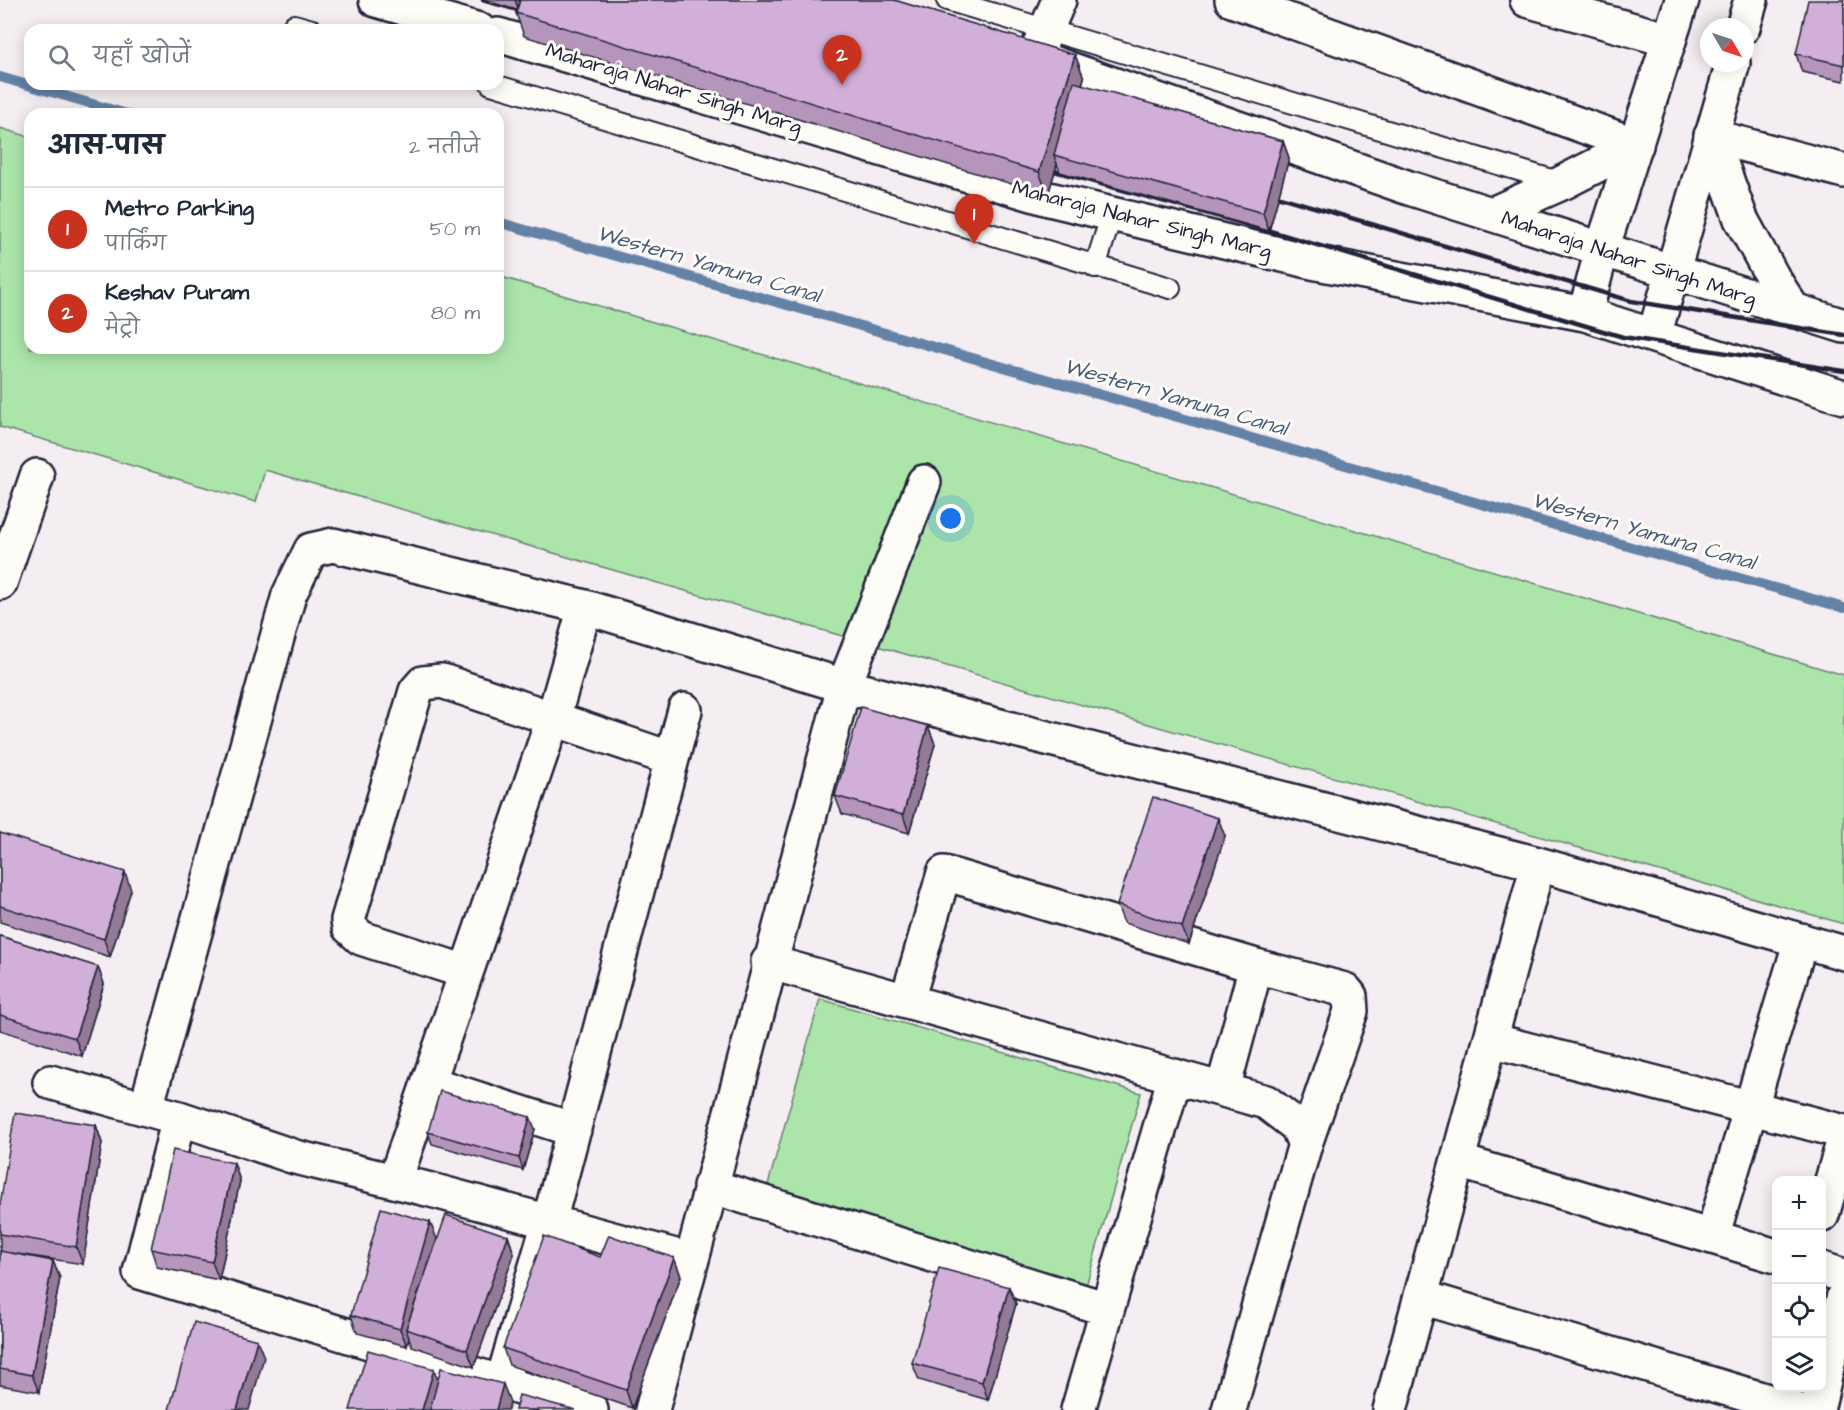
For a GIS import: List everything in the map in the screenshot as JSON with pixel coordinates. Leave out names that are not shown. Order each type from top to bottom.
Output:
[{"type":"street","points":[[376,0],[458,24]]},
{"type":"street","points":[[1041,43],[1059,0]]},
{"type":"street","points":[[1527,0],[1669,40]]},
{"type":"street","points":[[1585,314],[1602,249],[1682,0]]},
{"type":"street","points":[[1746,18],[1751,0]]},
{"type":"street","points":[[1238,1],[1636,145]]},
{"type":"street","name":"Maharaja Nahar Singh Marg","points":[[936,12],[1041,43],[1101,82],[1492,214],[1844,326]]},
{"type":"street","name":"Maharaja Nahar Singh Marg","points":[[504,37],[1049,199],[1312,262],[1585,314],[1844,397]]},
{"type":"street","points":[[1654,336],[1730,72]]},
{"type":"street","points":[[1712,136],[1844,171]]},
{"type":"street","points":[[1712,136],[1741,219],[1794,311]]},
{"type":"street","points":[[1492,214],[1562,183],[1636,145]]},
{"type":"street","points":[[0,583],[37,476]]},
{"type":"street","points":[[652,1410],[768,962],[844,686],[924,482]]},
{"type":"street","points":[[146,1108],[289,595],[311,550],[333,545],[585,607],[844,686],[1538,864],[1844,953]]},
{"type":"street","points":[[395,1180],[553,719],[585,607]]},
{"type":"street","points":[[466,972],[361,938],[349,927],[348,920],[416,691],[423,683],[442,681],[672,759]]},
{"type":"street","points":[[502,1383],[549,1222],[685,710]]},
{"type":"street","points":[[1390,1410],[1538,864]]},
{"type":"street","points":[[907,1001],[944,873],[1256,966],[1345,990],[1350,996],[1351,1011],[1305,1144],[1229,1410]]},
{"type":"street","points":[[1712,1237],[1801,940]]},
{"type":"street","points":[[768,962],[1266,1102],[1297,1126],[1305,1144]]},
{"type":"street","points":[[1223,1089],[1256,966]]},
{"type":"street","points":[[1491,1040],[1844,1132]]},
{"type":"street","points":[[1078,1410],[1174,1076]]},
{"type":"street","points":[[50,1082],[179,1118],[295,1157],[395,1180],[690,1260]]},
{"type":"street","points":[[429,1083],[573,1130]]},
{"type":"street","points":[[179,1118],[140,1272],[591,1410]]},
{"type":"street","points":[[1826,1198],[1844,1139]]},
{"type":"street","points":[[1458,1161],[1772,1255]]},
{"type":"street","points":[[710,1186],[1107,1309]]},
{"type":"street","points":[[1826,1271],[1844,1276]]},
{"type":"street","points":[[1817,1410],[1844,1295]]},
{"type":"street","points":[[1421,1297],[1798,1410]]},
{"type":"lane","points":[[1041,43],[1112,49],[1562,183]]},
{"type":"lane","points":[[1101,82],[1112,49]]},
{"type":"lane","points":[[1218,122],[1228,85]]},
{"type":"lane","points":[[504,88],[1170,288]]},
{"type":"lane","points":[[1095,267],[1112,214]]},
{"type":"green space","points":[[0,128],[24,135],[24,354],[504,354],[504,278],[1844,675],[1844,924],[265,470],[256,502],[0,427]]},
{"type":"green space","points":[[820,999],[1141,1093],[1084,1293],[764,1199]]},
{"type":"building","points":[[520,0],[894,0],[1075,55],[1039,172],[516,13]]},
{"type":"building","points":[[1808,0],[1844,0],[1844,65],[1796,54]]},
{"type":"building","points":[[1074,82],[1283,141],[1263,213],[1054,155]]},
{"type":"building","points":[[861,707],[928,726],[903,815],[835,796]]},
{"type":"building","points":[[1153,797],[1218,818],[1182,927],[1117,905]]},
{"type":"building","points":[[0,833],[125,872],[104,939],[0,906]]},
{"type":"building","points":[[0,936],[98,967],[75,1038],[0,1015]]},
{"type":"building","points":[[440,1091],[530,1117],[519,1158],[428,1132]]},
{"type":"building","points":[[15,1113],[96,1125],[76,1247],[0,1234],[0,1205]]},
{"type":"building","points":[[173,1150],[234,1163],[212,1262],[151,1249]]},
{"type":"building","points":[[381,1208],[430,1222],[400,1329],[351,1315]]},
{"type":"building","points":[[446,1215],[508,1236],[467,1350],[406,1329]]},
{"type":"building","points":[[609,1235],[674,1258],[626,1390],[503,1348],[544,1236],[600,1257]]},
{"type":"building","points":[[0,1251],[53,1261],[32,1375],[0,1369]]},
{"type":"building","points":[[939,1268],[1009,1287],[982,1382],[912,1363]]},
{"type":"building","points":[[194,1322],[257,1340],[237,1410],[169,1410]]},
{"type":"building","points":[[368,1350],[434,1369],[422,1410],[350,1410]]},
{"type":"building","points":[[441,1368],[503,1384],[496,1410],[430,1410]]},
{"type":"building","points":[[519,1395],[576,1410],[515,1410]]},
{"type":"waterway","name":"Western Yamuna Canal","points":[[0,77],[24,84]]},
{"type":"waterway","name":"Western Yamuna Canal","points":[[45,90],[106,108]]},
{"type":"waterway","name":"Western Yamuna Canal","points":[[504,224],[1844,608]]},
{"type":"railway","points":[[483,0],[531,14]]},
{"type":"railway","points":[[1040,167],[1267,230],[1623,337],[1844,371]]},
{"type":"railway","points":[[1263,192],[1631,301],[1844,335]]},
{"type":"place","name":"Keshav Puram","points":[[842,85]]},
{"type":"place","name":"Metro Parking","points":[[974,244]]}]
